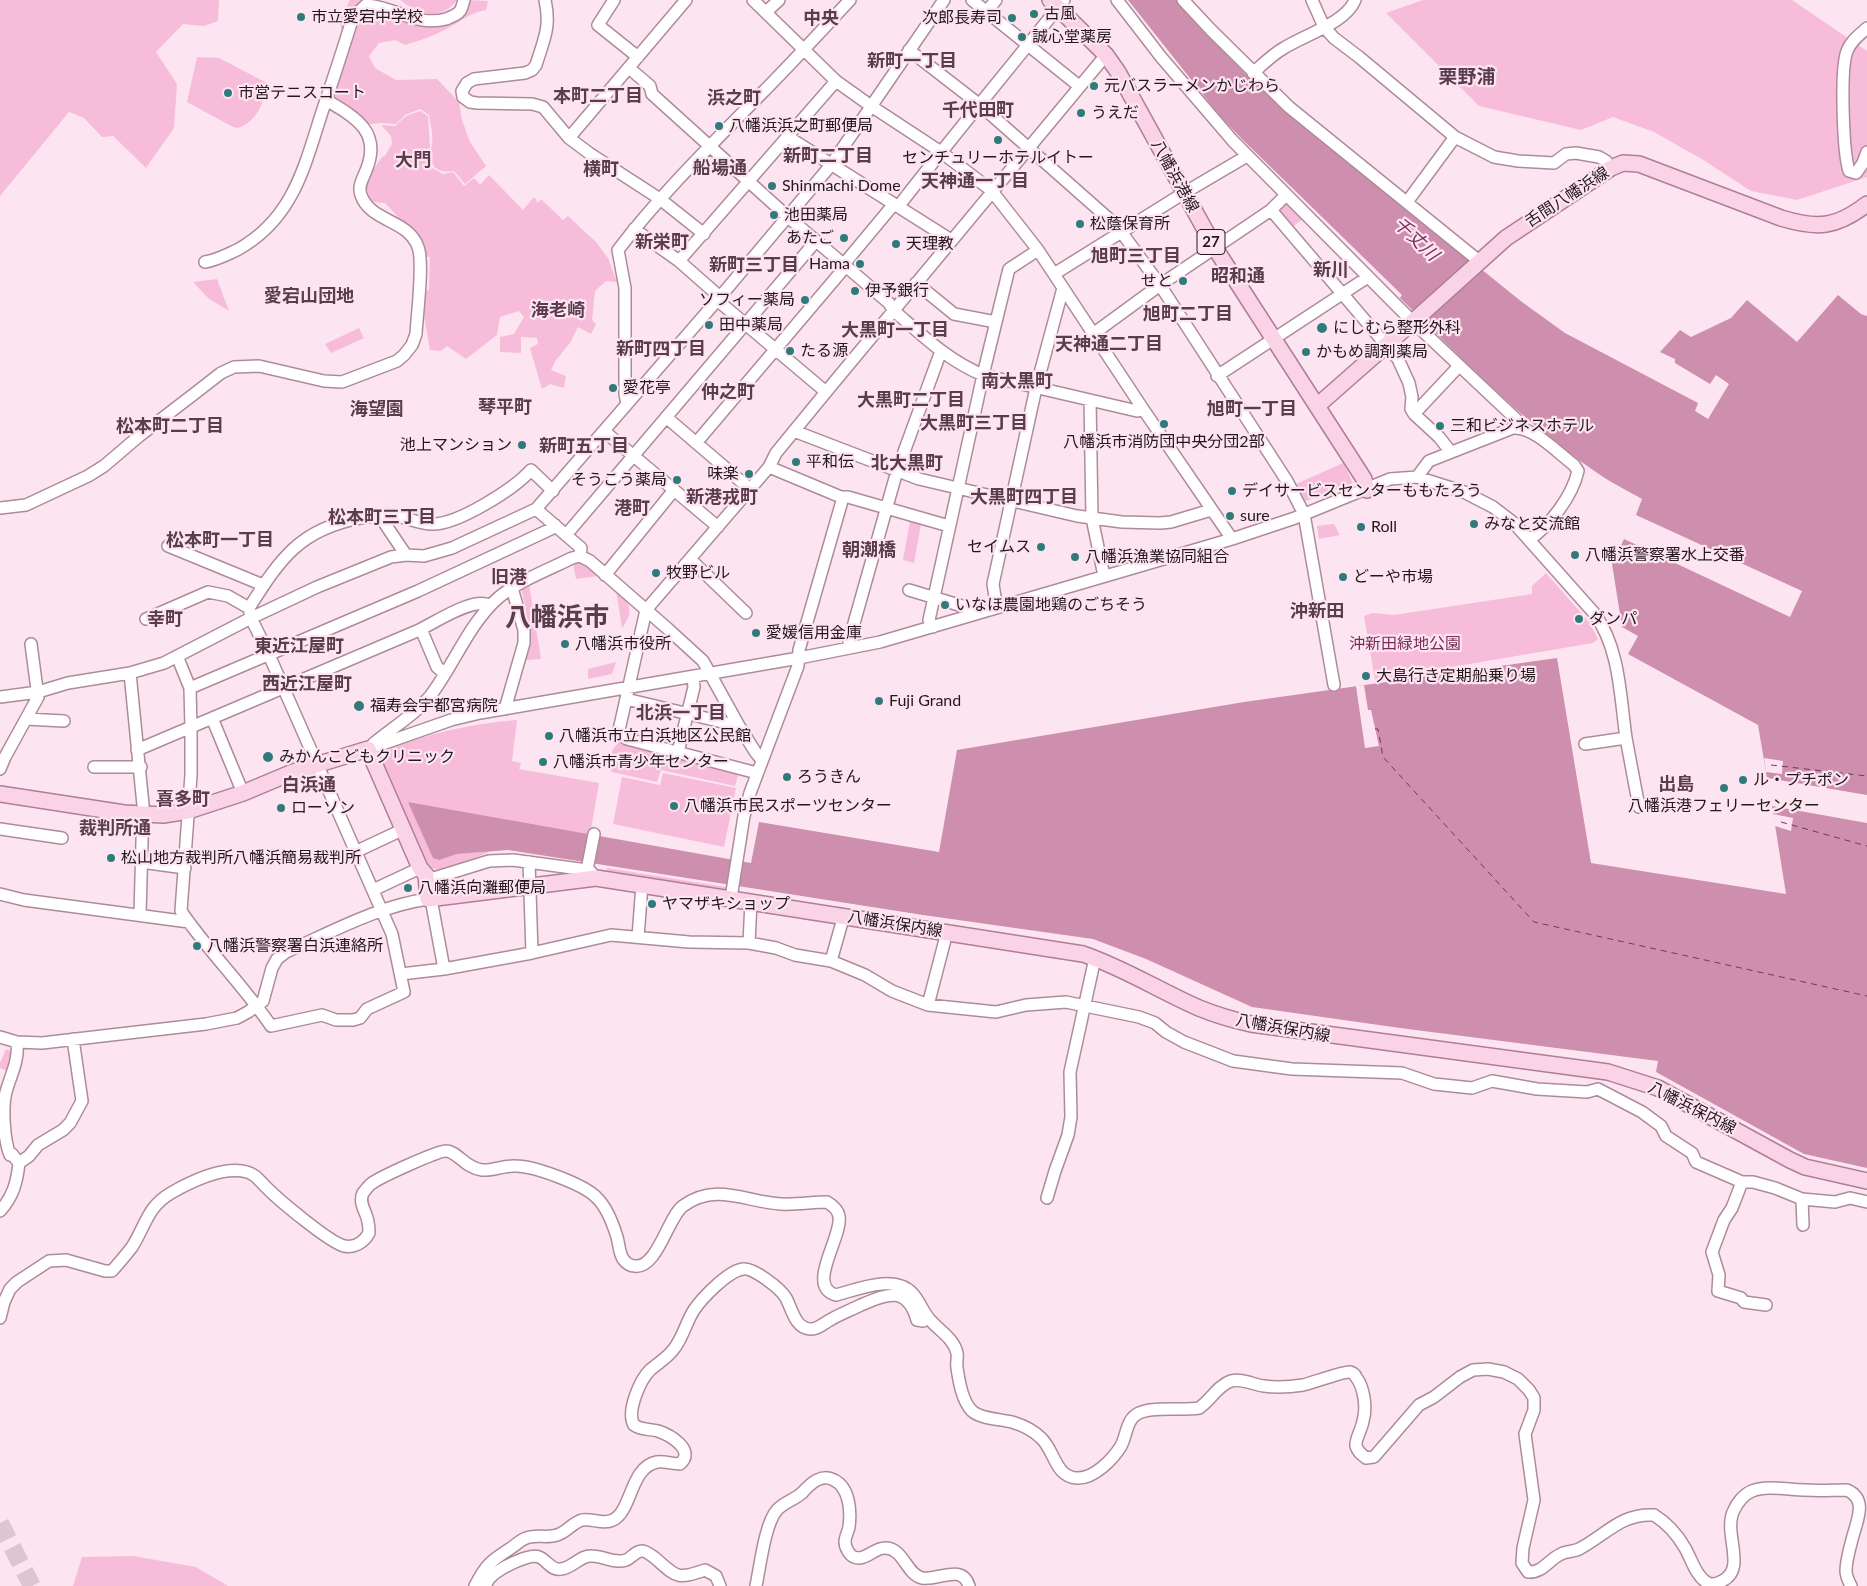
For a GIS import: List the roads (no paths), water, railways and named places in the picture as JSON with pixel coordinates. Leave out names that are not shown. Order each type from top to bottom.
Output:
[{"type":"main road","name":"八幡浜港線","points":[[1057,2],[1106,54],[1118,72],[1215,248],[1364,479],[1367,490]]},
{"type":"main road","name":"舌間八幡浜線","points":[[1317,406],[1513,233],[1611,168],[1623,163],[1639,164],[1781,218],[1802,224],[1825,225],[1845,220],[1867,204]]},
{"type":"main road","points":[[0,794],[124,813],[162,815],[188,811],[242,793],[316,764],[368,749],[423,872],[430,899]]},
{"type":"main road","name":"八幡浜保内線","points":[[430,899],[530,886],[591,871],[642,885],[731,893],[752,902],[1083,954],[1199,1008],[1251,1024],[1608,1072],[1658,1088],[1790,1160],[1805,1166],[1867,1181]]},
{"type":"street","points":[[205,262],[218,260],[244,246],[266,230],[283,209],[297,186],[308,158],[353,17],[366,5],[379,6],[422,21],[436,22],[459,12],[464,0]]},
{"type":"street","points":[[545,0],[548,26],[536,65],[532,70],[525,73],[474,79],[467,83],[462,90],[463,97],[470,102],[532,104],[542,107],[570,138],[589,153],[660,199],[704,234]]},
{"type":"street","points":[[614,0],[598,25],[638,57]]},
{"type":"street","points":[[570,138],[686,0]]},
{"type":"street","points":[[753,0],[836,81],[941,152],[992,190],[1038,250],[1232,539]]},
{"type":"street","points":[[766,12],[779,0]]},
{"type":"street","points":[[627,404],[625,394],[625,288],[618,250],[660,199],[709,145],[850,0]]},
{"type":"street","points":[[0,696],[38,692],[68,683],[130,673],[164,663],[250,613],[391,557],[406,555],[424,556],[452,548],[536,509],[788,218],[831,165],[944,0]]},
{"type":"street","points":[[972,0],[1079,86]]},
{"type":"street","points":[[986,12],[996,0]]},
{"type":"street","points":[[1117,0],[1178,78],[1247,156],[1368,277],[1415,320],[1459,366],[1517,420],[1520,427]]},
{"type":"street","points":[[1183,0],[1253,73],[1290,106],[1478,262]]},
{"type":"street","points":[[1312,0],[1324,26],[1334,38],[1455,137],[1494,157],[1518,161],[1554,163],[1566,154],[1576,153],[1599,157],[1606,161],[1611,168]]},
{"type":"street","points":[[1253,73],[1282,48],[1340,18],[1353,6],[1355,0]]},
{"type":"street","points":[[696,443],[980,105],[1028,46],[1057,2]]},
{"type":"street","points":[[1867,28],[1852,42],[1844,59],[1842,74],[1846,163],[1849,171],[1856,173],[1863,163],[1867,152]]},
{"type":"street","points":[[909,50],[980,105],[1121,231],[1160,285],[1217,376],[1287,481],[1304,514],[1334,686]]},
{"type":"street","points":[[757,773],[627,739],[622,736],[619,730],[646,610],[769,467],[776,453],[1106,54]]},
{"type":"street","points":[[628,68],[650,86],[652,94],[749,183],[889,303],[893,310],[941,351],[970,370],[983,375],[1137,411],[1143,409]]},
{"type":"street","points":[[679,262],[836,81]]},
{"type":"street","points":[[0,508],[26,505],[88,476],[104,466],[138,437],[221,373],[234,368],[259,366],[342,382],[384,367],[404,356],[412,345],[416,334],[420,264],[419,249],[410,232],[371,211],[364,201],[360,192],[361,181],[371,156],[372,145],[362,125],[352,115],[326,100]]},
{"type":"street","points":[[788,137],[951,240]]},
{"type":"street","points":[[1407,202],[1455,137]]},
{"type":"street","points":[[1054,274],[1121,231],[1247,156]]},
{"type":"street","points":[[1093,334],[1160,285],[1271,210],[1286,196]]},
{"type":"street","points":[[1271,210],[1398,360],[1407,377],[1412,397],[1411,409],[1450,451]]},
{"type":"street","points":[[634,229],[679,262],[745,324],[826,392]]},
{"type":"street","points":[[566,535],[816,241]]},
{"type":"street","points":[[933,627],[928,620],[1009,269],[1038,250]]},
{"type":"street","points":[[1217,376],[1368,277]]},
{"type":"street","points":[[916,283],[954,314],[996,322]]},
{"type":"street","points":[[1000,607],[995,597],[993,584],[1036,388],[1063,288]]},
{"type":"street","points":[[849,648],[849,641],[897,471],[941,351]]},
{"type":"street","points":[[1414,414],[1459,366]]},
{"type":"street","points":[[1090,400],[1092,518],[1104,576]]},
{"type":"street","points":[[666,417],[750,489]]},
{"type":"street","points":[[1417,477],[1429,461],[1450,451],[1513,428],[1520,427],[1530,430],[1574,465],[1578,471],[1576,480],[1553,519],[1529,540]]},
{"type":"street","points":[[604,431],[718,527]]},
{"type":"street","points":[[794,431],[919,479],[1012,499],[1077,516],[1122,522],[1160,524],[1211,510]]},
{"type":"street","points":[[769,467],[841,497],[848,497],[949,526]]},
{"type":"street","points":[[250,613],[263,585],[292,550],[308,537],[326,527],[349,520],[390,514],[432,525],[454,520],[503,494],[521,482],[531,470],[553,491]]},
{"type":"street","points":[[368,749],[451,720],[505,709],[627,693],[710,673],[880,642],[1232,539],[1304,514],[1390,480],[1417,477],[1464,492],[1493,507],[1514,523],[1604,626],[1616,667],[1626,738],[1639,807],[1645,806]]},
{"type":"street","points":[[605,575],[674,490]]},
{"type":"street","points":[[731,893],[744,816],[761,759],[798,666],[798,650],[842,501],[841,497]]},
{"type":"street","points":[[536,509],[581,548],[580,556]]},
{"type":"street","points":[[379,515],[406,555]]},
{"type":"street","points":[[190,688],[418,591],[551,529],[554,525]]},
{"type":"street","points":[[168,546],[263,585]]},
{"type":"street","points":[[368,749],[431,695],[475,623],[500,596],[572,558],[580,556],[590,561],[703,662],[739,726],[761,759]]},
{"type":"street","points":[[690,559],[746,613]]},
{"type":"street","points":[[505,709],[524,643],[524,630],[512,588]]},
{"type":"street","points":[[909,590],[982,612]]},
{"type":"street","points":[[146,619],[208,592],[228,596],[250,613],[392,934],[404,992],[367,1009],[360,1018],[336,1020],[322,1015],[272,1026],[181,911],[191,775],[191,728],[190,688],[177,656]]},
{"type":"street","points":[[137,750],[421,629],[472,604],[486,603],[490,606]]},
{"type":"street","points":[[421,629],[437,667],[444,673]]},
{"type":"street","points":[[0,769],[38,697],[31,644]]},
{"type":"street","points":[[130,673],[137,750],[141,767],[143,814],[140,915]]},
{"type":"street","points":[[678,752],[694,687],[693,677]]},
{"type":"street","points":[[627,693],[688,713],[739,726]]},
{"type":"street","points":[[212,718],[242,793]]},
{"type":"street","points":[[26,719],[64,722]]},
{"type":"street","points":[[1585,744],[1626,738]]},
{"type":"street","points":[[94,767],[141,767]]},
{"type":"street","points":[[0,829],[62,838]]},
{"type":"street","points":[[355,852],[404,829]]},
{"type":"street","points":[[372,890],[423,872],[434,878],[489,861],[529,862],[591,871],[594,834]]},
{"type":"street","points":[[142,862],[185,868]]},
{"type":"street","points":[[529,862],[532,953]]},
{"type":"street","points":[[638,937],[642,885]]},
{"type":"street","points":[[0,894],[24,900],[189,922]]},
{"type":"street","points":[[0,1037],[17,1042],[42,1043],[206,1024],[237,1018],[258,1006],[262,1001],[272,968],[277,959],[286,952],[382,910],[406,902],[430,899],[444,969]]},
{"type":"street","points":[[749,943],[752,902]]},
{"type":"street","points":[[831,961],[844,915]]},
{"type":"street","points":[[928,1005],[947,932]]},
{"type":"street","points":[[401,974],[444,969],[532,953],[611,935],[689,942],[749,943],[776,948],[795,955],[831,961],[866,975],[892,990],[928,1005],[996,1012],[1026,1005],[1066,1002],[1139,1017],[1155,1023],[1184,1042],[1234,1061],[1292,1069],[1402,1073],[1434,1084],[1472,1088],[1492,1081],[1537,1089],[1587,1092],[1598,1089],[1642,1112],[1661,1126],[1666,1136],[1692,1153],[1696,1162],[1742,1182],[1753,1182],[1802,1198],[1835,1202],[1850,1198],[1867,1202]]},
{"type":"street","points":[[1047,1198],[1054,1171],[1068,1135],[1071,1117],[1070,1072],[1095,958]]},
{"type":"street","points":[[19,1163],[29,1156],[38,1145],[63,1130],[70,1123],[82,1101],[73,1040]]},
{"type":"street","points":[[0,1211],[9,1201],[16,1186],[19,1163],[12,1154],[10,1155],[7,1148],[4,1113],[6,1094],[18,1056],[17,1042]]},
{"type":"street","points":[[0,1318],[10,1289],[17,1282],[49,1261],[66,1260],[105,1271],[112,1271],[132,1246],[149,1212],[158,1201],[172,1192],[222,1172],[240,1171],[250,1173],[278,1198],[334,1242],[346,1246],[357,1245],[364,1241],[370,1233],[362,1204],[363,1194],[371,1184],[436,1152],[448,1150],[471,1167],[484,1170],[514,1165],[528,1167],[584,1188],[597,1197],[617,1236],[623,1259],[629,1265],[638,1267],[644,1264],[656,1252],[673,1218],[681,1207],[693,1200],[711,1194],[738,1195],[780,1204],[827,1202],[833,1206],[839,1215],[839,1225],[825,1269],[824,1280],[826,1289],[830,1293],[836,1294],[862,1288],[897,1284],[905,1286],[912,1293],[927,1317],[951,1340],[957,1352],[957,1367],[962,1393],[972,1412],[1013,1422],[1031,1430],[1050,1448],[1057,1466],[1069,1477],[1080,1478],[1093,1474],[1104,1466],[1121,1445],[1131,1420],[1138,1414],[1148,1411],[1199,1408],[1221,1387],[1229,1382],[1238,1380],[1265,1386],[1287,1387],[1320,1381],[1342,1372],[1355,1374],[1360,1383],[1364,1400],[1364,1419],[1356,1444],[1358,1452],[1366,1458],[1374,1457],[1420,1405],[1473,1370],[1488,1369],[1504,1372],[1518,1379],[1530,1390],[1534,1398],[1534,1410],[1525,1434],[1534,1500],[1522,1548],[1522,1563],[1528,1572],[1535,1572],[1545,1567],[1562,1553],[1576,1551],[1633,1515],[1654,1515],[1671,1528],[1684,1546],[1699,1574],[1707,1582],[1714,1585],[1726,1580],[1732,1570],[1734,1549],[1729,1522],[1734,1510],[1746,1494],[1752,1491],[1769,1489],[1847,1490],[1855,1493],[1863,1505],[1861,1517],[1848,1555],[1846,1572],[1851,1586]]},
{"type":"street","points":[[1742,1182],[1732,1208],[1724,1220],[1712,1252],[1719,1275],[1718,1291],[1740,1298],[1744,1302],[1766,1305]]},
{"type":"street","points":[[1802,1198],[1803,1226]]},
{"type":"street","points":[[475,1586],[489,1562],[522,1539],[532,1536],[555,1536],[565,1532],[573,1524],[582,1520],[590,1519],[605,1522],[613,1520],[620,1514],[632,1487],[643,1470],[649,1465],[659,1462],[680,1464],[684,1460],[686,1455],[683,1447],[666,1434],[634,1426],[631,1421],[631,1412],[640,1384],[649,1371],[673,1351],[694,1311],[731,1274],[742,1269],[749,1269],[763,1277],[785,1297],[800,1325],[808,1330],[815,1329],[836,1316],[882,1296],[895,1294],[906,1299],[914,1310],[917,1320],[922,1321],[927,1317]]},
{"type":"street","points":[[756,1586],[766,1538],[776,1510],[795,1499],[816,1480],[830,1478],[842,1486],[846,1493],[850,1515],[845,1541],[850,1554],[861,1558],[879,1548],[887,1548],[894,1550],[913,1573],[920,1577],[926,1579],[958,1574],[964,1578],[969,1586]]},
{"type":"street","points":[[485,1586],[490,1577],[502,1568],[532,1556],[540,1557],[552,1568],[560,1570],[569,1567],[583,1557],[592,1556],[620,1562],[627,1560],[637,1552],[644,1551],[672,1574],[682,1576],[705,1570],[716,1576],[720,1586]]},
{"type":"water","name":"千丈川","points":[[1128,0],[1176,0],[1252,81],[1326,144],[1522,302],[1565,333],[1698,403],[1695,411],[1708,419],[1729,384],[1716,375],[1710,384],[1675,363],[1675,359],[1660,352],[1680,330],[1691,337],[1731,318],[1747,300],[1797,342],[1838,295],[1861,314],[1867,316],[1867,795],[1767,778],[1758,725],[1628,654],[1638,636],[1622,627],[1612,564],[1624,539],[1790,617],[1802,591],[1636,515],[1642,499],[1593,470],[1541,431],[1517,410],[1400,298],[1402,295],[1242,139],[1220,116]]},
{"type":"water","points":[[1557,658],[1591,863],[1786,894],[1772,806],[1867,823],[1867,1168],[1804,1154],[1656,1072],[1658,1061],[1252,1007],[1146,959],[1093,939],[923,915],[508,850],[457,854],[439,860],[433,858],[408,802],[751,863],[759,822],[939,852],[957,750],[1244,702]]},
{"type":"tunnel","points":[[0,1523],[32,1586]]},
{"type":"place","name":"古風","points":[[1034,14]]},
{"type":"place","name":"市立愛宕中学校","points":[[301,17]]},
{"type":"place","name":"次郎長寿司","points":[[1012,18]]},
{"type":"place","name":"誠心堂薬房","points":[[1022,37]]},
{"type":"place","name":"元バスラーメンかじわら","points":[[1094,86]]},
{"type":"place","name":"市営テニスコート","points":[[228,93]]},
{"type":"place","name":"うえだ","points":[[1081,113]]},
{"type":"place","name":"八幡浜浜之町郵便局","points":[[719,126]]},
{"type":"place","name":"センチュリーホテルイトー","points":[[998,140]]},
{"type":"place","name":"Shinmachi Dome","points":[[772,186]]},
{"type":"place","name":"池田薬局","points":[[774,215]]},
{"type":"place","name":"松蔭保育所","points":[[1080,224]]},
{"type":"place","name":"あたご","points":[[844,238]]},
{"type":"place","name":"天理教","points":[[896,244]]},
{"type":"place","name":"Hama","points":[[860,264]]},
{"type":"place","name":"せと","points":[[1183,281]]},
{"type":"place","name":"伊予銀行","points":[[855,291]]},
{"type":"place","name":"ソフィー薬局","points":[[805,300]]},
{"type":"place","name":"田中薬局","points":[[709,325]]},
{"type":"place","name":"にしむら整形外科","points":[[1322,328]]},
{"type":"place","name":"たる源","points":[[790,351]]},
{"type":"place","name":"かもめ調剤薬局","points":[[1306,352]]},
{"type":"place","name":"愛花亭","points":[[613,388]]},
{"type":"place","name":"八幡浜市消防団中央分団2部","points":[[1164,424]]},
{"type":"place","name":"三和ビジネスホテル","points":[[1440,426]]},
{"type":"place","name":"池上マンション","points":[[522,445]]},
{"type":"place","name":"平和伝","points":[[796,462]]},
{"type":"place","name":"味楽","points":[[749,474]]},
{"type":"place","name":"そうこう薬局","points":[[677,480]]},
{"type":"place","name":"デイサービスセンターももたろう","points":[[1232,491]]},
{"type":"place","name":"sure","points":[[1230,516]]},
{"type":"place","name":"みなと交流館","points":[[1474,524]]},
{"type":"place","name":"Roll","points":[[1361,527]]},
{"type":"place","name":"セイムス","points":[[1041,547]]},
{"type":"place","name":"八幡浜警察署水上交番","points":[[1575,555]]},
{"type":"place","name":"八幡浜漁業協同組合","points":[[1075,557]]},
{"type":"place","name":"牧野ビル","points":[[656,573]]},
{"type":"place","name":"どーや市場","points":[[1343,577]]},
{"type":"place","name":"いなほ農園地鶏のごちそう","points":[[945,605]]},
{"type":"place","name":"ダンパ","points":[[1579,619]]},
{"type":"place","name":"愛媛信用金庫","points":[[756,633]]},
{"type":"place","name":"八幡浜市役所","points":[[565,644]]},
{"type":"place","name":"大島行き定期船乗り場","points":[[1366,676]]},
{"type":"place","name":"Fuji Grand","points":[[879,701]]},
{"type":"place","name":"福寿会宇都宮病院","points":[[359,706]]},
{"type":"place","name":"八幡浜市立白浜地区公民館","points":[[549,736]]},
{"type":"place","name":"みかんこどもクリニック","points":[[268,757]]},
{"type":"place","name":"八幡浜市青少年センター","points":[[543,762]]},
{"type":"place","name":"ろうきん","points":[[787,777]]},
{"type":"place","name":"ル・プチポン","points":[[1743,780]]},
{"type":"place","name":"八幡浜港フェリーセンター","points":[[1724,788]]},
{"type":"place","name":"八幡浜市民スポーツセンター","points":[[674,806]]},
{"type":"place","name":"ローソン","points":[[281,808]]},
{"type":"place","name":"松山地方裁判所八幡浜簡易裁判所","points":[[111,858]]},
{"type":"place","name":"八幡浜向灘郵便局","points":[[408,888]]},
{"type":"place","name":"ヤマザキショップ","points":[[652,904]]},
{"type":"place","name":"八幡浜警察署白浜連絡所","points":[[197,946]]},
{"type":"district","name":"中央","points":[[821,18]]},
{"type":"district","name":"新町一丁目","points":[[912,61]]},
{"type":"district","name":"栗野浦","points":[[1467,77]]},
{"type":"district","name":"本町二丁目","points":[[598,96]]},
{"type":"district","name":"浜之町","points":[[734,98]]},
{"type":"district","name":"千代田町","points":[[978,110]]},
{"type":"district","name":"新町二丁目","points":[[828,156]]},
{"type":"district","name":"大門","points":[[413,160]]},
{"type":"district","name":"船場通","points":[[720,168]]},
{"type":"district","name":"横町","points":[[601,169]]},
{"type":"district","name":"天神通一丁目","points":[[975,181]]},
{"type":"district","name":"新栄町","points":[[662,242]]},
{"type":"district","name":"旭町三丁目","points":[[1136,256]]},
{"type":"district","name":"新町三丁目","points":[[754,265]]},
{"type":"district","name":"新川","points":[[1331,270]]},
{"type":"district","name":"昭和通","points":[[1238,276]]},
{"type":"district","name":"愛宕山団地","points":[[309,296]]},
{"type":"district","name":"海老崎","points":[[558,310]]},
{"type":"district","name":"旭町二丁目","points":[[1188,314]]},
{"type":"district","name":"大黒町一丁目","points":[[895,330]]},
{"type":"district","name":"天神通二丁目","points":[[1109,344]]},
{"type":"district","name":"新町四丁目","points":[[661,349]]},
{"type":"district","name":"南大黒町","points":[[1017,381]]},
{"type":"district","name":"仲之町","points":[[728,392]]},
{"type":"district","name":"大黒町二丁目","points":[[911,400]]},
{"type":"district","name":"琴平町","points":[[505,407]]},
{"type":"district","name":"海望園","points":[[377,409]]},
{"type":"district","name":"旭町一丁目","points":[[1252,409]]},
{"type":"district","name":"大黒町三丁目","points":[[974,423]]},
{"type":"district","name":"松本町二丁目","points":[[170,426]]},
{"type":"district","name":"新町五丁目","points":[[584,446]]},
{"type":"district","name":"北大黒町","points":[[907,463]]},
{"type":"district","name":"新港戎町","points":[[722,497]]},
{"type":"district","name":"大黒町四丁目","points":[[1024,497]]},
{"type":"district","name":"港町","points":[[632,508]]},
{"type":"district","name":"松本町三丁目","points":[[382,517]]},
{"type":"district","name":"松本町一丁目","points":[[220,540]]},
{"type":"district","name":"朝潮橋","points":[[869,550]]},
{"type":"district","name":"旧港","points":[[509,577]]},
{"type":"district","name":"沖新田","points":[[1317,611]]},
{"type":"district","name":"八幡浜市","points":[[557,618]]},
{"type":"district","name":"幸町","points":[[165,619]]},
{"type":"district","name":"東近江屋町","points":[[299,646]]},
{"type":"district","name":"西近江屋町","points":[[307,684]]},
{"type":"district","name":"北浜一丁目","points":[[681,713]]},
{"type":"district","name":"出島","points":[[1676,784]]},
{"type":"district","name":"白浜通","points":[[309,785]]},
{"type":"district","name":"喜多町","points":[[183,799]]},
{"type":"district","name":"裁判所通","points":[[115,828]]},
{"type":"park label","name":"沖新田緑地公園","points":[[1405,644]]}]
